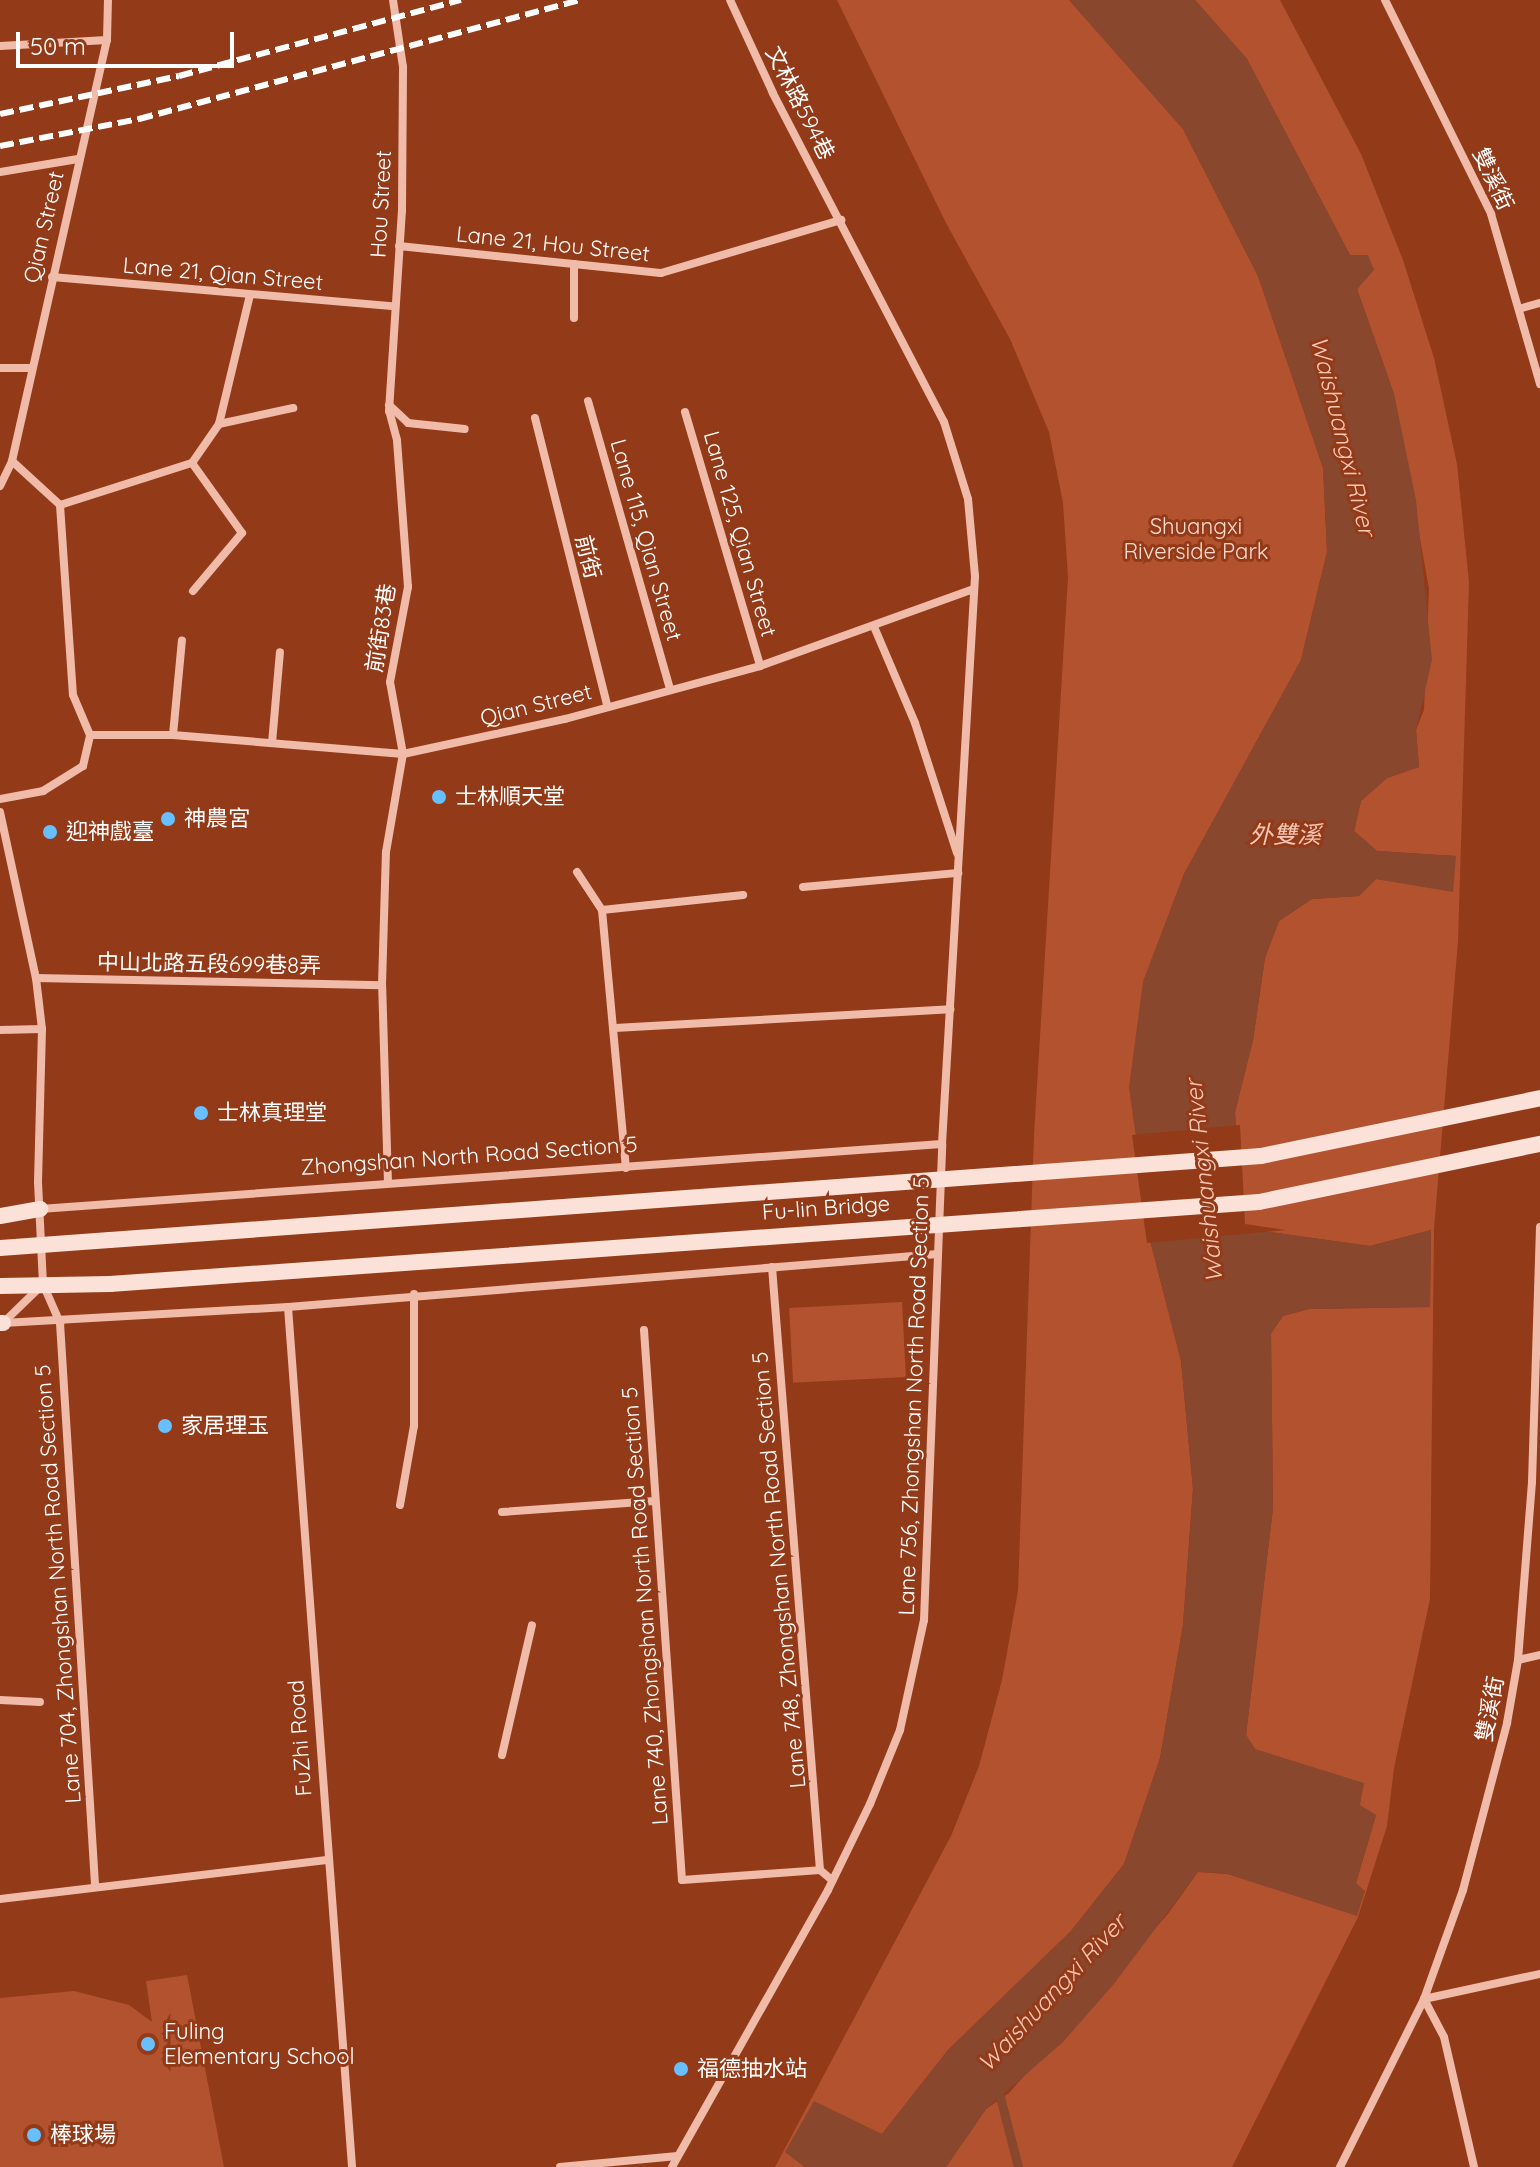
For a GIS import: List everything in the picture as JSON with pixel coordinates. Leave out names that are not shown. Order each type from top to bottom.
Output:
[{"type":"main road","name":"Fu-lin Bridge","points":[[41,1246],[1261,1156],[1540,1098]]},
{"type":"main road","name":"Fu-lin Bridge","points":[[43,1284],[110,1284],[1259,1202],[1540,1144]]},
{"type":"main road","name":"Zhongshan North Road Section 5","points":[[0,1216],[40,1209]]},
{"type":"main road","points":[[0,1248],[41,1246]]},
{"type":"main road","points":[[0,1286],[43,1284]]},
{"type":"street","name":"Qian Street","points":[[0,486],[12,461],[29,368],[107,40],[108,0]]},
{"type":"street","name":"Hou Street","points":[[389,408],[392,306],[399,246],[403,67],[393,0]]},
{"type":"street","name":"文林路594巷","points":[[730,0],[944,422],[968,499],[974,589]]},
{"type":"street","name":"雙溪街","points":[[1385,0],[1491,214],[1522,308],[1540,384]]},
{"type":"street","points":[[0,46],[107,40]]},
{"type":"street","points":[[0,172],[78,159]]},
{"type":"street","name":"Lane 21, Hou Street","points":[[399,246],[661,273],[841,220]]},
{"type":"street","points":[[574,264],[574,318]]},
{"type":"street","name":"Lane 21, Qian Street","points":[[52,277],[392,306]]},
{"type":"street","points":[[60,505],[192,463],[219,424],[250,295]]},
{"type":"street","points":[[1522,308],[1540,303]]},
{"type":"street","points":[[0,368],[29,368]]},
{"type":"street","name":"Lane 115, Qian Street","points":[[588,401],[670,689]]},
{"type":"street","points":[[219,424],[293,408]]},
{"type":"street","points":[[389,408],[408,423],[465,429]]},
{"type":"street","name":"前街83巷","points":[[389,408],[397,440],[408,587],[390,682],[403,754]]},
{"type":"street","name":"Lane 125, Qian Street","points":[[685,412],[760,666]]},
{"type":"street","name":"前街","points":[[535,418],[607,705]]},
{"type":"street","points":[[0,799],[43,791],[83,766],[90,735],[73,695],[60,505],[12,461]]},
{"type":"street","points":[[192,463],[242,533],[193,591]]},
{"type":"street","name":"Qian Street","points":[[90,735],[173,735],[403,754],[565,719],[607,705],[760,666],[875,629],[974,589]]},
{"type":"street","name":"Lane 756, Zhongshan North Road Section 5","points":[[672,2167],[832,1880],[900,1730],[924,1620],[942,1144],[974,589]]},
{"type":"street","points":[[875,629],[915,723],[959,858]]},
{"type":"street","points":[[173,735],[182,640]]},
{"type":"street","points":[[272,743],[280,652]]},
{"type":"street","points":[[388,1183],[382,985],[386,852],[403,754]]},
{"type":"street","points":[[1,817],[36,978],[42,1029],[40,1209],[43,1284],[1,1325]]},
{"type":"street","points":[[577,872],[602,910],[626,1168]]},
{"type":"street","points":[[803,887],[958,873]]},
{"type":"street","points":[[602,910],[743,895]]},
{"type":"street","name":"中山北路五段699巷8弄","points":[[36,978],[382,985]]},
{"type":"street","points":[[615,1028],[950,1009]]},
{"type":"street","points":[[0,1030],[42,1029]]},
{"type":"street","name":"Zhongshan North Road Section 5","points":[[40,1209],[942,1144]]},
{"type":"street","name":"雙溪街","points":[[1340,2167],[1424,1999],[1488,1800],[1518,1660],[1532,1482],[1540,1227]]},
{"type":"street","points":[[1,1325],[288,1307],[414,1294],[938,1254]]},
{"type":"street","name":"Lane 748, Zhongshan North Road Section 5","points":[[772,1267],[820,1870]]},
{"type":"street","name":"Lane 704, Zhongshan North Road Section 5","points":[[43,1284],[60,1323],[95,1884]]},
{"type":"street","points":[[400,1505],[414,1426],[414,1294]]},
{"type":"street","name":"FuZhi Road","points":[[288,1307],[352,2167]]},
{"type":"street","name":"Lane 740, Zhongshan North Road Section 5","points":[[644,1330],[682,1880],[820,1870]]},
{"type":"street","points":[[502,1512],[655,1501]]},
{"type":"street","points":[[502,1755],[532,1625]]},
{"type":"street","points":[[1518,1660],[1540,1655]]},
{"type":"street","points":[[0,1700],[40,1702]]},
{"type":"street","points":[[0,1899],[95,1884],[327,1860]]},
{"type":"street","points":[[820,1870],[832,1880]]},
{"type":"street","points":[[1474,2167],[1444,2037],[1424,1999],[1540,1974]]},
{"type":"street","points":[[560,2167],[677,2156]]},
{"type":"green space","name":"Shuangxi Riverside Park","points":[[837,0],[1069,0],[1183,129],[1258,276],[1323,468],[1327,552],[1301,660],[1184,874],[1143,982],[1150,1240],[1181,1361],[1193,1489],[1183,1625],[1160,1758],[1124,1864],[1071,1931],[948,2050],[882,2134],[786,2152],[805,2167],[775,2167],[951,1836],[979,1766],[1002,1680],[1018,1591],[1034,1135],[1068,577],[1063,503],[1049,432],[1010,339],[946,223]]},
{"type":"green space","points":[[1195,0],[1280,0],[1361,154],[1403,260],[1434,358],[1457,464],[1469,582],[1458,941],[1434,1229],[1430,1599],[1394,1768],[1387,1826],[1358,1917],[1232,2167],[946,2167],[986,2109],[1009,2093],[1167,1915],[1198,1872],[1356,1883],[1376,1815],[1255,1749],[1246,1735],[1273,1508],[1271,1333],[1283,1316],[1309,1309],[1430,1307],[1431,1230],[1370,1246],[1241,1228],[1235,1112],[1253,1040],[1265,958],[1279,921],[1312,899],[1359,896],[1376,879],[1452,891],[1455,856],[1377,851],[1354,831],[1361,801],[1387,778],[1419,767],[1416,730],[1424,710],[1429,589],[1394,394],[1357,289],[1374,269],[1350,255],[1247,59]]},
{"type":"green space","points":[[902,1302],[906,1377],[793,1383],[789,1308]]},
{"type":"green space","points":[[187,1975],[224,2167],[0,2167],[0,1998],[74,1991],[129,2005],[152,2022],[146,1981]]},
{"type":"water","name":"外雙溪","points":[[1069,0],[1195,0],[1247,59],[1350,255],[1368,255],[1374,270],[1357,289],[1394,394],[1416,500],[1432,660],[1416,730],[1419,767],[1387,778],[1361,801],[1354,831],[1377,851],[1456,856],[1453,892],[1376,879],[1359,896],[1312,899],[1279,921],[1265,958],[1253,1040],[1235,1112],[1242,1228],[1370,1246],[1431,1230],[1430,1307],[1309,1309],[1283,1316],[1271,1334],[1273,1508],[1246,1735],[1255,1749],[1364,1783],[1360,1805],[1376,1815],[1356,1883],[1365,1891],[1357,1916],[1224,1873],[1198,1872],[1113,1985],[1063,2042],[986,2109],[946,2167],[805,2167],[785,2152],[814,2101],[882,2134],[948,2050],[1071,1931],[1124,1864],[1160,1758],[1183,1625],[1193,1489],[1181,1361],[1150,1240],[1129,1087],[1143,982],[1184,874],[1301,660],[1327,552],[1323,468],[1258,276],[1183,129]]},
{"type":"pier","points":[[1240,1125],[1245,1224],[1286,1230],[1147,1243],[1132,1135]]},
{"type":"waterway","points":[[998,2089],[1018,2167]]},
{"type":"railway","points":[[0,114],[179,76],[461,0]]},
{"type":"railway","points":[[0,146],[139,119],[581,0]]},
{"type":"place","name":"士林順天堂","points":[[439,797]]},
{"type":"place","name":"神農宮","points":[[168,819]]},
{"type":"place","name":"迎神戲臺","points":[[50,832]]},
{"type":"place","name":"士林真理堂","points":[[201,1113]]},
{"type":"place","name":"家居理玉","points":[[165,1426]]},
{"type":"place","name":"Fuling Elementary School","points":[[148,2044]]},
{"type":"place","name":"福德抽水站","points":[[681,2069]]},
{"type":"place","name":"棒球場","points":[[34,2135]]},
{"type":"water label","name":"Waishuangxi River","points":[[1343,436]]},
{"type":"water label","name":"Waishuangxi River","points":[[1204,1181]]},
{"type":"water label","name":"Waishuangxi River","points":[[1052,1993]]}]
